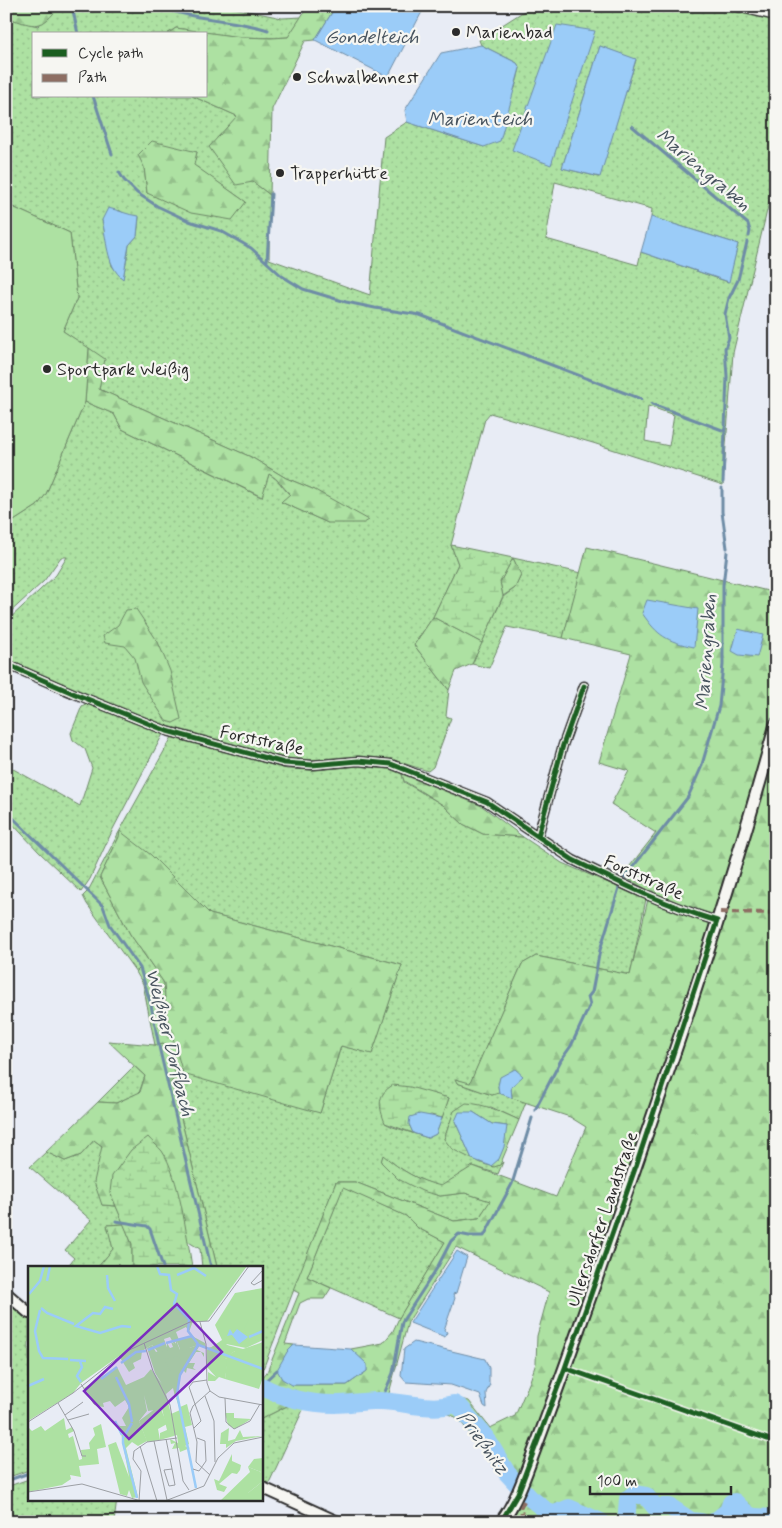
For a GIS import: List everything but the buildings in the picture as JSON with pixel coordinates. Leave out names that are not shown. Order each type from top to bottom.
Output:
[{"type":"main road","name":"Ullersdorfer Landstraße","points":[[501,1522],[518,1494],[566,1368],[627,1191],[717,921],[753,807],[776,724]]},
{"type":"street","points":[[733,6],[776,16]]},
{"type":"street","name":"Forststraße","points":[[6,664],[167,731],[284,763],[312,764],[358,761],[391,764],[487,802],[573,860],[647,896],[717,921]]},
{"type":"street","points":[[538,836],[563,745],[584,686]]},
{"type":"street","points":[[6,1293],[28,1312]]},
{"type":"street","points":[[262,1487],[338,1522]]},
{"type":"green space","points":[[6,6],[56,6],[57,9],[51,17],[40,24],[34,25],[6,18]]},
{"type":"green space","points":[[56,6],[224,6],[282,18],[302,17],[289,37],[275,38],[246,37],[176,28],[170,32],[32,32],[32,98],[196,98],[237,116],[253,182],[270,195],[269,259],[370,295],[384,137],[407,122],[484,147],[515,88],[520,68],[517,63],[481,45],[479,40],[532,6],[727,6],[776,19],[776,173],[733,353],[723,485],[593,443],[490,413],[485,419],[451,545],[458,564],[433,617],[414,645],[449,690],[446,716],[451,718],[433,767],[428,771],[393,760],[358,757],[311,760],[284,759],[168,727],[90,697],[6,659],[6,622],[56,575],[67,557],[61,557],[44,581],[6,616],[6,526],[37,506],[46,494],[85,402],[114,414],[122,429],[261,497],[269,474],[290,495],[281,502],[328,523],[315,490],[286,478],[251,457],[99,389],[104,359],[63,331],[77,298],[70,233],[6,204],[6,18],[38,26],[57,9]],"holes":[[[600,46],[636,60],[599,177],[562,168]],[[197,152],[193,165],[246,202],[147,193],[144,167]],[[555,182],[652,209],[651,217],[738,244],[728,282],[641,252],[638,265],[546,239]],[[119,210],[126,215],[139,217],[137,236],[129,245],[123,279],[112,266],[102,220]],[[648,406],[674,415],[669,446],[645,441]]]},
{"type":"green space","points":[[308,6],[336,6],[315,40],[305,41],[272,109],[270,195],[253,182],[236,185],[209,147],[237,116],[196,98],[208,98],[208,32],[240,37],[288,37]]},
{"type":"green space","points":[[176,28],[204,32],[170,32]]},
{"type":"green space","points":[[152,141],[197,152],[194,165],[246,202],[232,220],[191,213],[147,193],[144,167],[138,155]]},
{"type":"green space","name":"Sportpark Weißig","points":[[6,204],[70,233],[77,298],[63,331],[89,348],[85,402],[46,494],[37,506],[6,526]]},
{"type":"green space","points":[[89,348],[105,359],[99,389],[251,457],[286,478],[315,490],[369,520],[364,523],[328,523],[281,502],[290,494],[269,474],[262,497],[122,429],[114,414],[85,402]]},
{"type":"green space","points":[[451,545],[513,558],[500,582],[503,596],[482,643],[433,617],[458,564]]},
{"type":"green space","points":[[587,547],[776,593],[776,1522],[510,1522],[549,1414],[524,1477],[512,1486],[458,1418],[443,1412],[450,1397],[469,1401],[490,1428],[515,1416],[536,1363],[537,1336],[549,1292],[456,1247],[408,1322],[387,1401],[308,1399],[293,1403],[262,1418],[262,1378],[267,1372],[299,1293],[293,1290],[336,1182],[355,1182],[454,1221],[479,1218],[490,1201],[465,1193],[440,1196],[422,1191],[398,1179],[381,1162],[383,1155],[410,1174],[441,1186],[473,1166],[556,1197],[586,1127],[570,1117],[512,1098],[511,1087],[498,1086],[499,1093],[492,1095],[457,1083],[455,1079],[470,1083],[522,964],[536,956],[630,975],[650,891],[622,876],[656,833],[611,804],[629,771],[599,762],[631,654],[563,638]],"holes":[[[343,1188],[406,1216],[418,1228],[445,1242],[393,1331],[383,1343],[351,1349],[366,1364],[367,1371],[347,1385],[292,1385],[287,1352],[294,1345],[285,1344],[300,1303],[308,1299],[324,1299],[331,1288],[307,1277]]]},
{"type":"green space","points":[[513,558],[581,573],[563,638],[507,627],[489,668],[472,664],[503,597],[515,588],[521,575]]},
{"type":"green space","points":[[513,558],[521,575],[515,588],[503,596],[500,582]]},
{"type":"green space","points":[[136,609],[158,642],[170,671],[181,719],[173,723],[166,721],[141,682],[135,658],[125,646],[105,643],[103,636],[118,625],[126,610]]},
{"type":"green space","points":[[433,617],[482,643],[472,664],[456,671],[449,690],[414,645]]},
{"type":"green space","points":[[87,703],[163,734],[113,829],[90,879],[81,892],[6,817],[6,765],[80,806],[92,768],[85,749],[73,740],[71,733],[82,706]]},
{"type":"green space","points":[[172,737],[287,769],[315,770],[359,766],[389,769],[402,774],[404,782],[443,805],[463,824],[483,834],[523,837],[562,863],[646,899],[630,975],[536,956],[522,964],[470,1084],[456,1079],[457,1083],[492,1095],[499,1093],[526,1102],[519,1120],[491,1107],[454,1112],[444,1139],[482,1163],[498,1166],[503,1162],[498,1174],[473,1166],[442,1187],[411,1174],[383,1156],[381,1162],[440,1196],[465,1193],[491,1201],[479,1218],[454,1221],[355,1182],[336,1182],[262,1371],[262,1266],[217,1266],[172,1081],[167,1044],[155,1045],[143,984],[136,972],[140,968],[110,925],[103,906],[88,891]],"holes":[[[119,837],[151,855],[210,914],[402,965],[372,1053],[341,1046],[320,1113],[166,1013],[164,983],[130,934],[100,877]],[[436,1095],[449,1098],[436,1134],[428,1138],[385,1123]]]},
{"type":"green space","points":[[402,774],[482,806],[523,837],[483,834],[463,824],[443,805],[404,781]]},
{"type":"green space","points":[[120,831],[151,855],[210,914],[402,965],[372,1054],[341,1046],[320,1113],[183,1074],[166,1013],[164,983],[130,934],[100,877]]},
{"type":"green space","points":[[88,891],[103,906],[110,925],[140,968],[136,972],[87,904],[83,896]]},
{"type":"green space","points":[[108,1041],[155,1045],[167,1044],[176,1078],[172,1081],[217,1266],[202,1266],[200,1249],[187,1241],[175,1184],[161,1151],[110,1192],[116,1206],[102,1205],[94,1182],[102,1146],[94,1140],[81,1155],[65,1161],[46,1152],[98,1102],[116,1103],[140,1092],[145,1076]]},
{"type":"green space","points":[[134,1066],[145,1076],[139,1093],[116,1103],[98,1102]]},
{"type":"green space","points":[[393,1085],[410,1087],[449,1098],[442,1118],[431,1115],[409,1124],[413,1133],[385,1123],[380,1107],[381,1097]]},
{"type":"green space","points":[[466,1103],[500,1111],[519,1120],[500,1165],[491,1166],[507,1126],[492,1124],[473,1112],[455,1121],[472,1159],[452,1149],[444,1139],[454,1111]]},
{"type":"green space","points":[[148,1137],[162,1151],[168,1162],[182,1207],[192,1266],[132,1266],[132,1244],[110,1192],[112,1176],[131,1150]]},
{"type":"green space","points":[[94,1140],[102,1146],[102,1205],[116,1206],[124,1224],[108,1225],[113,1249],[99,1266],[68,1266],[74,1258],[65,1250],[91,1220],[30,1167],[46,1152],[65,1161],[81,1155]]},
{"type":"green space","points":[[343,1187],[406,1216],[418,1228],[445,1242],[399,1318],[307,1277]]},
{"type":"green space","points":[[124,1224],[132,1244],[132,1266],[119,1266],[118,1263],[115,1266],[99,1266],[113,1249],[107,1225]]},
{"type":"green space","points":[[6,1300],[28,1319],[28,1470],[6,1478]]},
{"type":"green space","points":[[308,1399],[269,1483],[262,1480],[262,1418],[293,1403]]},
{"type":"green space","points":[[28,1479],[28,1500],[117,1500],[114,1522],[6,1522],[6,1487]]},
{"type":"water","name":"Gondelteich","points":[[336,6],[377,6],[385,10],[387,6],[425,6],[388,77],[315,40]]},
{"type":"water","name":"Marienteich","points":[[557,25],[595,31],[551,165],[512,150]]},
{"type":"water","name":"Marienteich","points":[[481,45],[517,63],[520,68],[500,141],[484,147],[407,122],[405,110],[441,53]]},
{"type":"water","name":"Marienteich","points":[[600,46],[636,59],[600,177],[562,168]]},
{"type":"water","points":[[108,208],[139,216],[137,236],[129,245],[123,279],[113,267],[108,252],[102,220]]},
{"type":"water","points":[[651,217],[738,244],[729,282],[641,252]]},
{"type":"water","points":[[647,600],[698,609],[694,647],[669,640],[653,627],[642,613]]},
{"type":"water","points":[[738,629],[763,635],[757,657],[739,655],[732,651]]},
{"type":"water","points":[[515,1069],[523,1076],[511,1087],[512,1098],[499,1093],[498,1086],[500,1077]]},
{"type":"water","points":[[459,1112],[473,1112],[492,1124],[507,1126],[504,1147],[499,1159],[491,1166],[472,1159],[455,1121]]},
{"type":"water","points":[[420,1114],[442,1118],[436,1134],[428,1138],[413,1133],[409,1124],[410,1117]]},
{"type":"water","points":[[457,1251],[467,1257],[456,1293],[453,1294],[455,1298],[444,1330],[447,1332],[445,1337],[410,1323]]},
{"type":"water","points":[[414,1342],[485,1359],[489,1368],[490,1384],[486,1393],[487,1408],[484,1406],[480,1395],[451,1385],[406,1382],[401,1376],[404,1349]]},
{"type":"water","points":[[294,1345],[351,1349],[367,1364],[367,1371],[347,1385],[292,1385],[282,1379],[277,1370],[287,1352]]},
{"type":"waterway","points":[[72,6],[78,32]]},
{"type":"waterway","points":[[157,6],[171,11],[268,30]]},
{"type":"waterway","points":[[94,98],[112,154]]},
{"type":"waterway","name":"Mariengraben","points":[[632,126],[748,224],[749,236]]},
{"type":"waterway","points":[[119,172],[137,193],[157,206],[189,221],[221,231],[251,248],[282,276],[303,289],[346,302],[420,315],[641,399]]},
{"type":"waterway","points":[[267,261],[271,194]]},
{"type":"waterway","name":"Mariengraben","points":[[723,482],[727,376],[725,348],[729,338],[725,314],[729,298],[738,280],[747,242]]},
{"type":"waterway","points":[[652,404],[725,431]]},
{"type":"waterway","points":[[722,488],[722,512],[727,548]]},
{"type":"waterway","name":"Mariengraben","points":[[625,877],[688,797],[701,768],[719,706],[723,665],[723,585],[727,552]]},
{"type":"waterway","name":"Weißiger Dorfbach","points":[[6,811],[103,906],[110,925],[140,968],[151,1005],[211,1266]]},
{"type":"waterway","name":"Mariengraben","points":[[535,1110],[561,1060],[571,1046],[590,1005],[588,997],[592,992],[600,950],[619,888]]},
{"type":"waterway","name":"Mariengraben","points":[[381,1401],[393,1373],[402,1322],[437,1268],[451,1241],[459,1234],[484,1236],[512,1184],[532,1118]]},
{"type":"waterway","points":[[116,1221],[147,1226],[150,1229],[163,1266]]},
{"type":"waterway","points":[[262,1384],[277,1370]]},
{"type":"waterway","name":"Prießnitz","points":[[262,1386],[297,1400],[326,1404],[370,1401],[436,1407],[454,1404],[461,1408],[486,1438],[507,1473],[530,1498],[552,1515],[569,1508],[601,1522]]},
{"type":"waterway","name":"Prießnitz","points":[[6,1481],[28,1473]]},
{"type":"waterway","name":"Prießnitz","points":[[626,1522],[628,1499],[634,1494],[646,1496],[655,1507],[670,1507],[691,1521],[701,1522]]},
{"type":"waterway","name":"Prießnitz","points":[[714,1522],[728,1511],[731,1503],[735,1502],[749,1515],[776,1518]]},
{"type":"marked path","points":[[720,912],[776,913]]},
{"type":"marked path","points":[[524,1501],[520,1509],[523,1516],[534,1522]]},
{"type":"cycle path","points":[[6,664],[167,731],[284,763],[312,765],[358,761],[391,764],[487,802],[573,860],[608,877],[662,901],[717,921],[637,1163],[565,1368],[518,1493],[501,1522]]},
{"type":"cycle path","points":[[538,836],[563,745],[584,686]]},
{"type":"cycle path","points":[[565,1368],[776,1442]]},
{"type":"place","name":"Marienbad","points":[[456,32]]},
{"type":"place","name":"Schwalbennest","points":[[297,77]]},
{"type":"place","name":"Trapperhütte","points":[[280,173]]},
{"type":"place","name":"Sportpark Weißig","points":[[47,369]]}]
